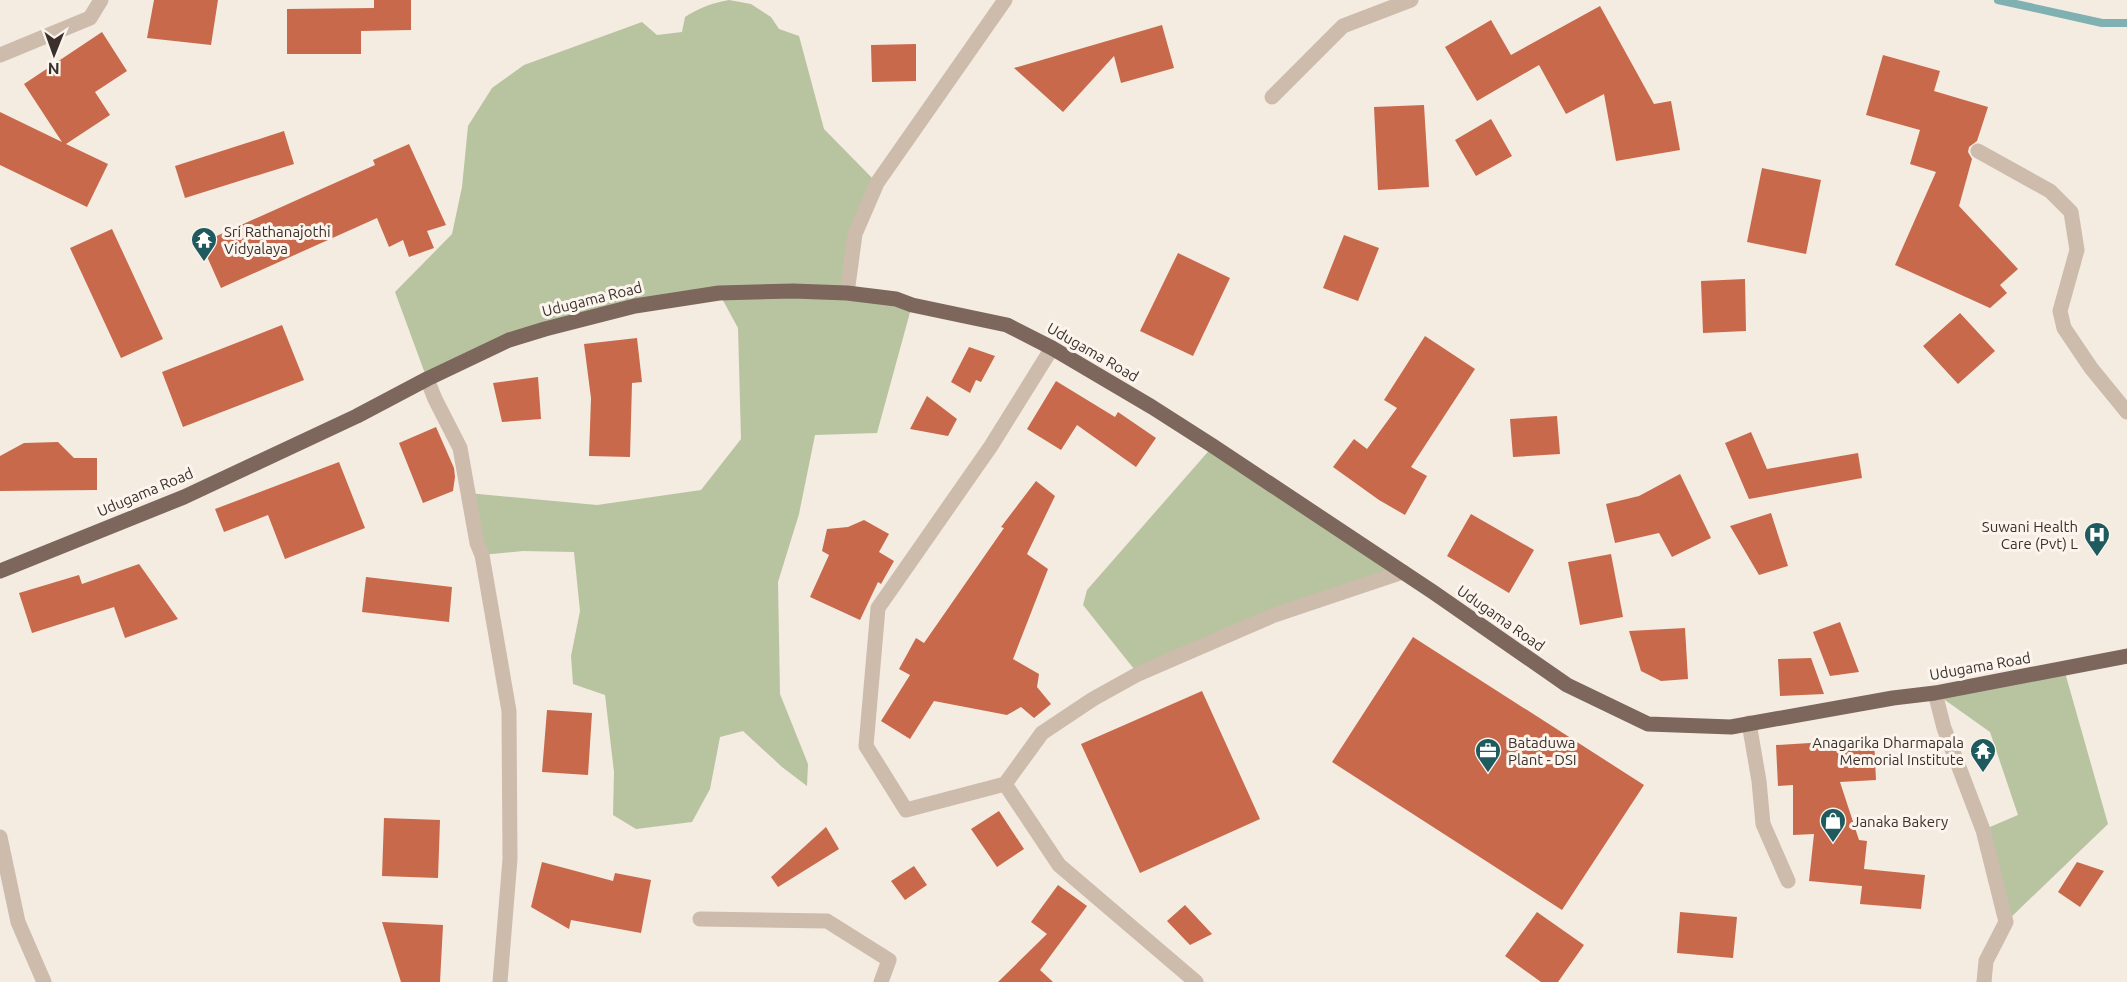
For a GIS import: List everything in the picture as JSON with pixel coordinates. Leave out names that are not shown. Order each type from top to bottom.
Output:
[{"type":"main road","name":"Udugama Road","points":[[0,571],[183,497],[357,416],[508,340],[545,328],[635,306],[719,293],[793,291],[847,293],[896,299],[912,305],[1007,325],[1052,348],[1161,412],[1567,685],[1648,724],[1731,727],[1893,698],[1935,693],[2127,656]]},
{"type":"street","points":[[0,55],[90,18],[101,0]]},
{"type":"street","points":[[847,293],[855,234],[877,183],[1005,0]]},
{"type":"street","points":[[1272,97],[1343,26],[1411,0]]},
{"type":"street","points":[[1978,152],[2050,191],[2071,212],[2077,250],[2060,311],[2064,328],[2091,368],[2127,412]]},
{"type":"street","points":[[1052,348],[991,446],[878,608],[867,746],[906,810],[1005,784],[1042,733],[1093,699],[1138,674],[1272,616],[1402,572]]},
{"type":"street","points":[[427,379],[460,448],[477,543],[482,555],[509,711],[510,860],[500,982]]},
{"type":"street","points":[[1935,693],[1944,728],[1983,830],[2006,922],[1986,961],[1984,982]]},
{"type":"street","points":[[1749,723],[1759,781],[1763,825],[1788,881]]},
{"type":"street","points":[[1005,784],[1059,865],[1196,982]]},
{"type":"street","points":[[0,837],[18,922],[44,982]]},
{"type":"street","points":[[700,919],[827,921],[889,960],[880,982]]},
{"type":"green space","points":[[729,0],[751,4],[771,17],[779,29],[799,36],[824,129],[877,183],[855,235],[847,293],[912,305],[877,433],[815,435],[799,514],[778,582],[780,694],[808,764],[807,786],[782,767],[743,731],[720,737],[710,789],[692,822],[636,829],[613,815],[614,772],[605,695],[573,684],[571,656],[580,611],[574,552],[523,551],[482,555],[468,493],[597,505],[701,490],[741,439],[738,328],[719,293],[545,329],[427,379],[395,292],[452,234],[462,187],[468,126],[492,88],[524,65],[642,22],[657,35],[682,32],[685,17],[706,6]]},
{"type":"green space","points":[[1213,446],[1403,572],[1138,674],[1083,605],[1087,590]]},
{"type":"green space","points":[[2064,669],[2108,824],[2006,922],[1983,830],[2018,815],[1990,732],[1935,693]]},
{"type":"building","points":[[154,0],[218,0],[211,45],[147,38]]},
{"type":"building","points":[[374,0],[411,0],[411,30],[361,31],[361,54],[287,54],[287,9],[374,8]]},
{"type":"building","points":[[1600,6],[1654,104],[1671,101],[1680,150],[1616,161],[1604,94],[1566,114],[1539,65],[1477,101],[1445,47],[1491,20],[1511,55]]},
{"type":"building","points":[[1162,25],[1174,68],[1121,83],[1114,56],[1063,112],[1014,68]]},
{"type":"building","points":[[102,32],[127,71],[95,92],[110,115],[66,144],[108,164],[87,207],[0,165],[0,112],[62,142],[24,84]]},
{"type":"building","points":[[916,44],[916,81],[872,82],[871,45]]},
{"type":"building","points":[[1883,55],[1940,71],[1934,91],[1988,107],[1977,141],[1969,147],[1968,152],[1972,159],[1959,206],[2018,269],[2000,285],[2007,293],[1990,308],[1895,265],[1936,172],[1910,164],[1920,130],[1866,115]]},
{"type":"building","points":[[1424,105],[1429,187],[1378,190],[1374,107]]},
{"type":"building","points":[[1491,119],[1512,156],[1476,176],[1455,140]]},
{"type":"building","points":[[284,131],[294,164],[185,198],[175,166]]},
{"type":"building","points":[[409,144],[446,225],[427,231],[434,248],[409,257],[403,240],[389,247],[377,218],[221,288],[201,243],[375,165],[373,160]]},
{"type":"building","points":[[1762,168],[1821,180],[1806,254],[1747,242]]},
{"type":"building","points":[[112,229],[163,339],[121,358],[70,248]]},
{"type":"building","points":[[1344,235],[1379,248],[1358,301],[1323,288]]},
{"type":"building","points":[[1178,253],[1230,278],[1193,356],[1140,331]]},
{"type":"building","points":[[1745,279],[1746,331],[1703,333],[1701,281]]},
{"type":"building","points":[[1960,313],[1995,351],[1958,384],[1923,346]]},
{"type":"building","points":[[282,325],[304,380],[183,427],[162,372]]},
{"type":"building","points":[[1425,336],[1475,369],[1411,467],[1427,476],[1405,515],[1379,500],[1333,467],[1354,439],[1367,449],[1397,408],[1384,400]]},
{"type":"building","points":[[637,338],[642,382],[632,383],[630,457],[589,456],[591,398],[584,344]]},
{"type":"building","points":[[969,347],[995,356],[981,382],[976,380],[970,393],[951,382]]},
{"type":"building","points":[[538,377],[541,419],[502,422],[493,383]]},
{"type":"building","points":[[1056,381],[1115,417],[1118,412],[1156,438],[1136,467],[1077,425],[1061,450],[1027,429]]},
{"type":"building","points":[[927,396],[957,419],[948,436],[910,429]]},
{"type":"building","points":[[1557,416],[1560,454],[1513,457],[1510,419]]},
{"type":"building","points":[[436,427],[454,468],[453,491],[423,503],[399,443]]},
{"type":"building","points":[[1751,432],[1767,469],[1858,453],[1862,478],[1749,499],[1725,443]]},
{"type":"building","points":[[58,442],[74,458],[97,458],[97,490],[0,491],[0,456],[24,443]]},
{"type":"building","points":[[339,462],[365,528],[285,559],[268,515],[224,532],[215,509]]},
{"type":"building","points":[[1680,474],[1711,538],[1672,557],[1659,533],[1615,543],[1606,504],[1639,496]]},
{"type":"building","points":[[1036,481],[1055,496],[1027,554],[1048,569],[1013,659],[1039,674],[1037,687],[1051,704],[1034,718],[1021,707],[1007,715],[934,701],[910,739],[881,721],[910,675],[899,669],[916,638],[924,643],[1004,528],[1001,527]]},
{"type":"building","points":[[1771,513],[1788,566],[1759,575],[1730,526]]},
{"type":"building","points":[[1471,514],[1534,550],[1509,593],[1447,556]]},
{"type":"building","points":[[864,520],[889,534],[879,552],[894,561],[881,584],[878,582],[860,620],[810,597],[829,555],[822,551],[827,529],[848,527]]},
{"type":"building","points":[[1611,554],[1623,617],[1580,625],[1568,562]]},
{"type":"building","points":[[139,564],[178,619],[125,638],[114,607],[32,633],[19,593],[79,575],[82,584]]},
{"type":"building","points":[[366,577],[452,587],[449,622],[362,612]]},
{"type":"building","points":[[1840,622],[1859,672],[1830,676],[1813,632]]},
{"type":"building","points":[[1685,628],[1688,679],[1661,681],[1641,671],[1629,631]]},
{"type":"building","name":"Bataduwa Plant - DSI","points":[[1413,637],[1644,785],[1562,910],[1332,762]]},
{"type":"building","points":[[1811,658],[1824,694],[1780,696],[1778,659]]},
{"type":"building","points":[[1202,691],[1260,819],[1140,873],[1081,744]]},
{"type":"building","points":[[547,710],[592,713],[588,775],[542,772]]},
{"type":"building","points":[[1874,739],[1876,780],[1840,782],[1859,840],[1867,841],[1864,869],[1925,875],[1921,909],[1860,904],[1862,886],[1809,881],[1814,834],[1793,835],[1793,785],[1778,786],[1776,745]]},
{"type":"building","points":[[999,811],[1024,849],[997,867],[971,829]]},
{"type":"building","points":[[384,818],[440,820],[438,878],[382,876]]},
{"type":"building","points":[[826,827],[839,849],[778,887],[771,877]]},
{"type":"building","points":[[542,862],[613,881],[615,873],[651,880],[641,933],[571,920],[569,929],[531,907]]},
{"type":"building","points":[[2077,862],[2104,871],[2080,907],[2058,892]]},
{"type":"building","points":[[914,866],[927,885],[905,900],[891,881]]},
{"type":"building","points":[[1058,885],[1087,906],[1040,970],[1053,982],[998,982],[1047,934],[1031,922]]},
{"type":"building","points":[[1185,905],[1212,934],[1190,945],[1167,921]]},
{"type":"building","points":[[1537,912],[1584,945],[1558,982],[1541,982],[1505,956]]},
{"type":"building","points":[[1680,912],[1737,917],[1733,958],[1677,953]]},
{"type":"building","points":[[382,922],[443,925],[440,982],[401,982]]},
{"type":"waterway","points":[[1998,0],[2102,23],[2127,23]]},
{"type":"place","name":"Sri Rathanajothi Vidyalaya","points":[[204,263]]},
{"type":"place","name":"Suwani Health Care (Pvt) L","points":[[2097,558]]},
{"type":"place","name":"Bataduwa Plant - DSI","points":[[1488,774]]},
{"type":"place","name":"Anagarika Dharmapala Memorial Institute","points":[[1983,774]]},
{"type":"place","name":"Janaka Bakery","points":[[1833,844]]}]
